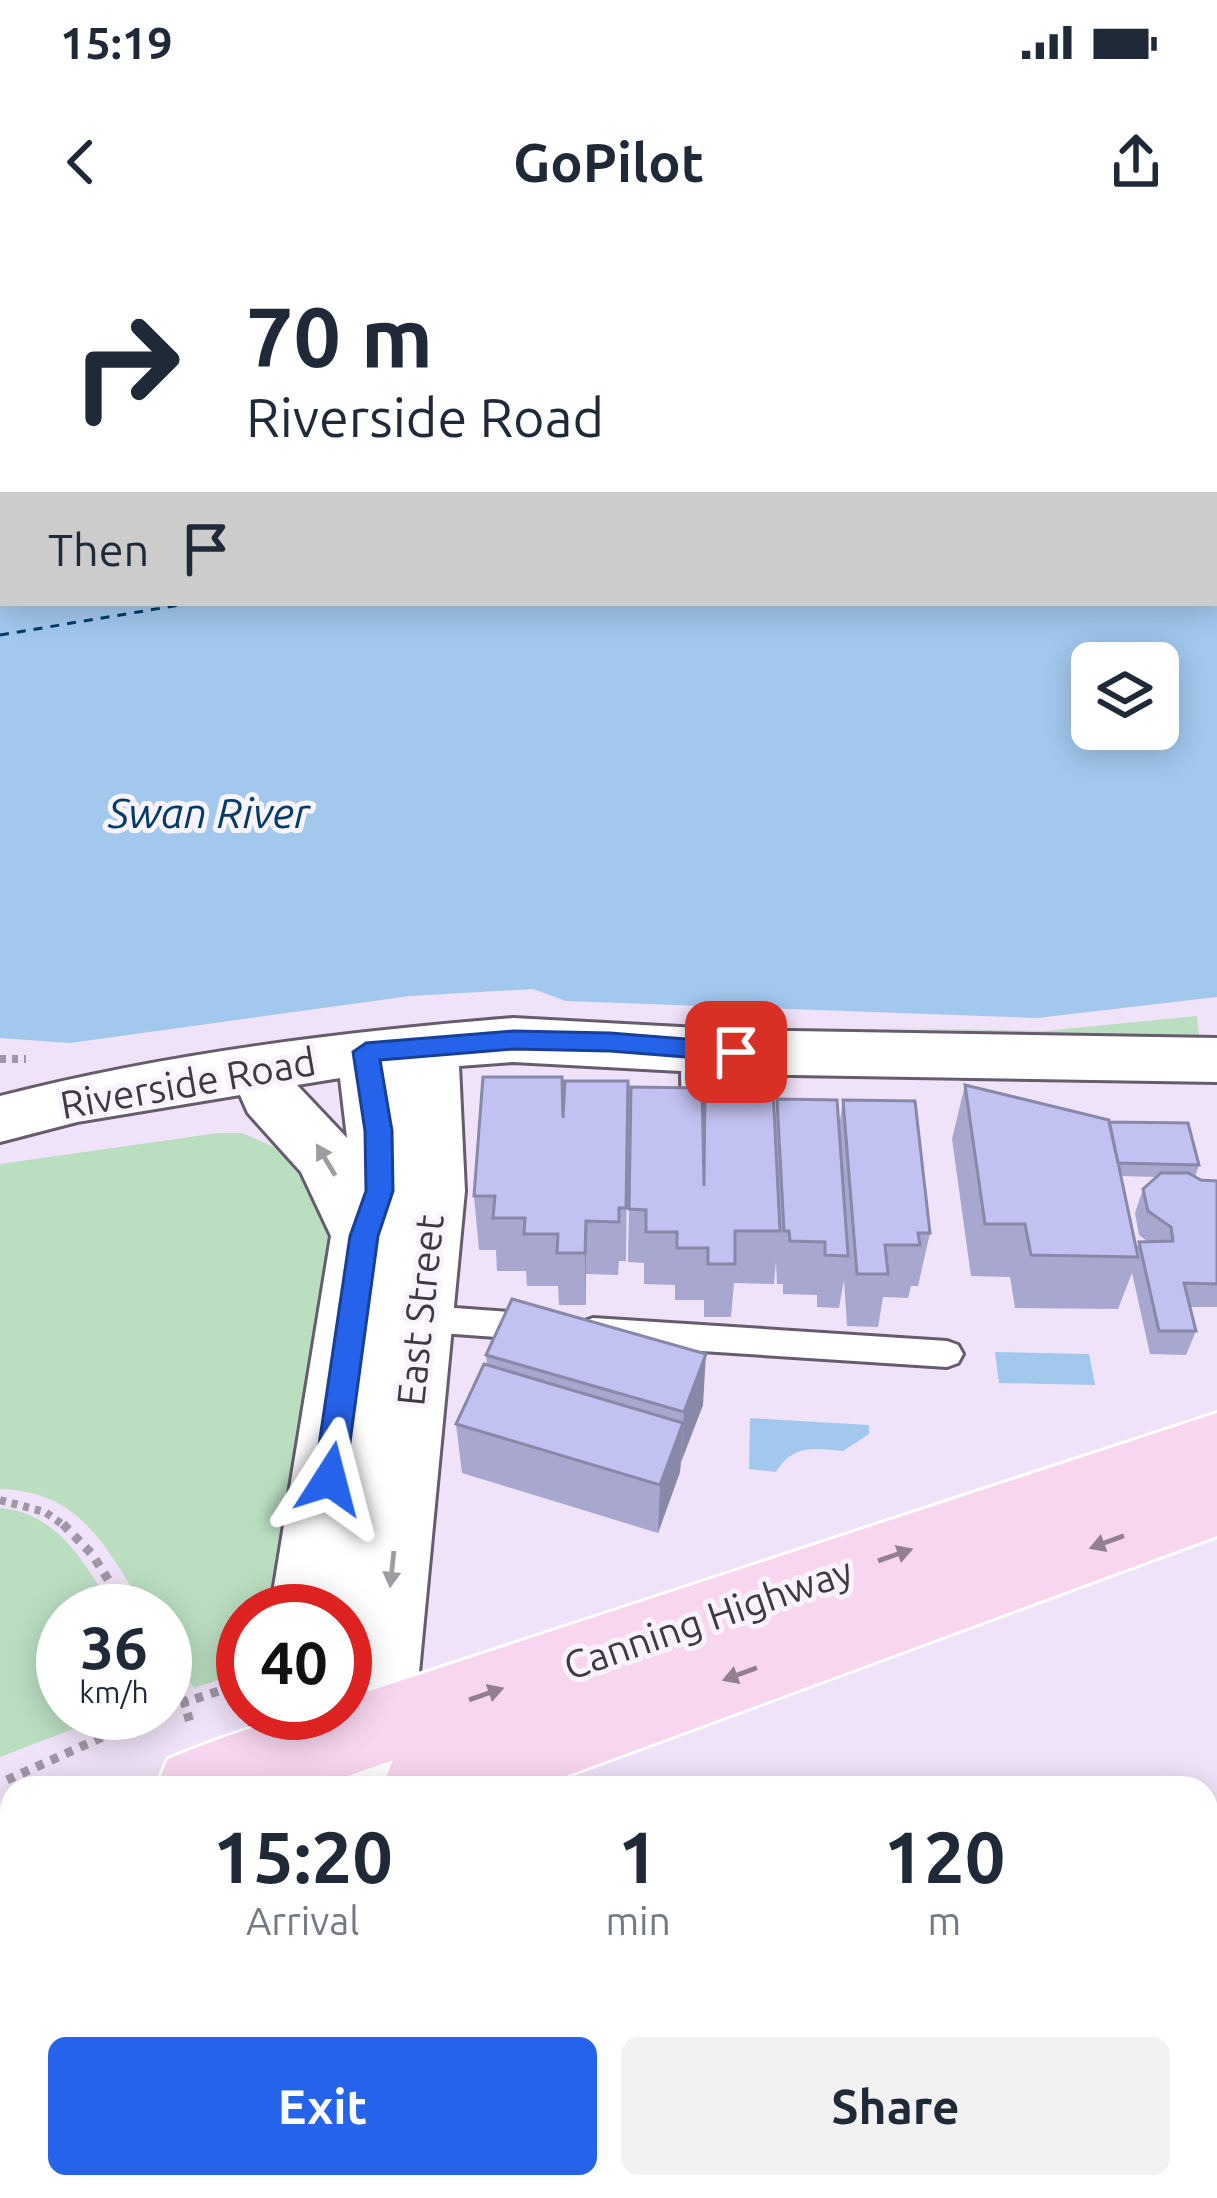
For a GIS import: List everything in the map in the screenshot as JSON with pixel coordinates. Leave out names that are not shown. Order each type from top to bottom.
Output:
[{"type":"main road","name":"Canning Highway","points":[[388,1769],[1217,1444]]},
{"type":"main road","name":"Canning Highway","points":[[195,1759],[287,1754],[388,1769],[1217,1503]]},
{"type":"street","name":"Riverside Road","points":[[0,1122],[77,1100],[398,1064],[736,1052],[1217,1060]]},
{"type":"street","name":"Riverside Road","points":[[0,1122],[80,1125],[270,1097],[398,1064]]},
{"type":"street","name":"East Street","points":[[388,1769],[386,1320],[364,1236],[380,1191],[398,1064]]},
{"type":"street","name":"East Street","points":[[316,1584],[386,1320],[432,1191],[398,1064]]},
{"type":"street","points":[[270,1097],[327,1158],[364,1236]]},
{"type":"lane","points":[[696,1118],[695,1072],[736,1052]]},
{"type":"lane","points":[[386,1320],[947,1354]]},
{"type":"path","points":[[0,1500],[26,1501],[55,1515],[85,1541],[111,1584]]},
{"type":"path","points":[[14,1776],[95,1740]]},
{"type":"green space","points":[[1197,1016],[1199,1038],[878,1028],[1044,1031]]},
{"type":"green space","points":[[242,1133],[281,1150],[292,1143],[332,1220],[333,1259],[288,1584],[216,1584],[216,1681],[192,1685],[192,1584],[129,1584],[104,1546],[72,1512],[28,1492],[0,1489],[0,1164]]},
{"type":"green space","points":[[0,1508],[21,1512],[55,1531],[97,1584],[36,1584],[36,1740],[44,1740],[0,1757]]},
{"type":"water","name":"Swan River","points":[[0,606],[1217,606],[1217,997],[1037,1018],[566,1001],[533,989],[410,996],[70,1043],[0,1038]]},
{"type":"water","points":[[995,1352],[1089,1354],[1095,1385],[999,1383]]},
{"type":"water","points":[[750,1418],[869,1425],[869,1434],[843,1451],[797,1452],[776,1472],[749,1469]]},
{"type":"building","points":[[483,1077],[562,1077],[563,1118],[565,1081],[628,1081],[626,1208],[619,1208],[619,1222],[586,1221],[585,1253],[557,1253],[558,1234],[524,1234],[525,1218],[493,1218],[495,1196],[474,1196]]},
{"type":"building","points":[[965,1085],[1109,1120],[1138,1257],[1031,1255],[1025,1224],[985,1224]]},
{"type":"building","points":[[631,1087],[702,1088],[704,1186],[705,1088],[773,1089],[780,1231],[735,1231],[735,1264],[708,1264],[708,1248],[677,1248],[677,1232],[646,1232],[646,1210],[629,1209]]},
{"type":"building","points":[[777,1099],[837,1100],[848,1256],[825,1255],[825,1242],[790,1241],[789,1231],[784,1231]]},
{"type":"building","points":[[843,1100],[915,1101],[930,1233],[918,1233],[920,1245],[885,1245],[888,1274],[857,1274]]},
{"type":"building","points":[[1109,1122],[1188,1123],[1199,1165],[1118,1163]]},
{"type":"building","points":[[1161,1173],[1188,1173],[1217,1181],[1217,1284],[1184,1283],[1196,1331],[1159,1331],[1139,1242],[1173,1241],[1171,1227],[1148,1211],[1143,1189]]},
{"type":"building","points":[[512,1299],[706,1354],[684,1412],[486,1355]]},
{"type":"building","points":[[484,1364],[683,1423],[660,1485],[456,1424]]},
{"type":"ferry route","points":[[0,635],[174,606]]},
{"type":"route","points":[[330,1479],[364,1236],[380,1191],[379,1131],[366,1052],[513,1040],[736,1052]]}]
